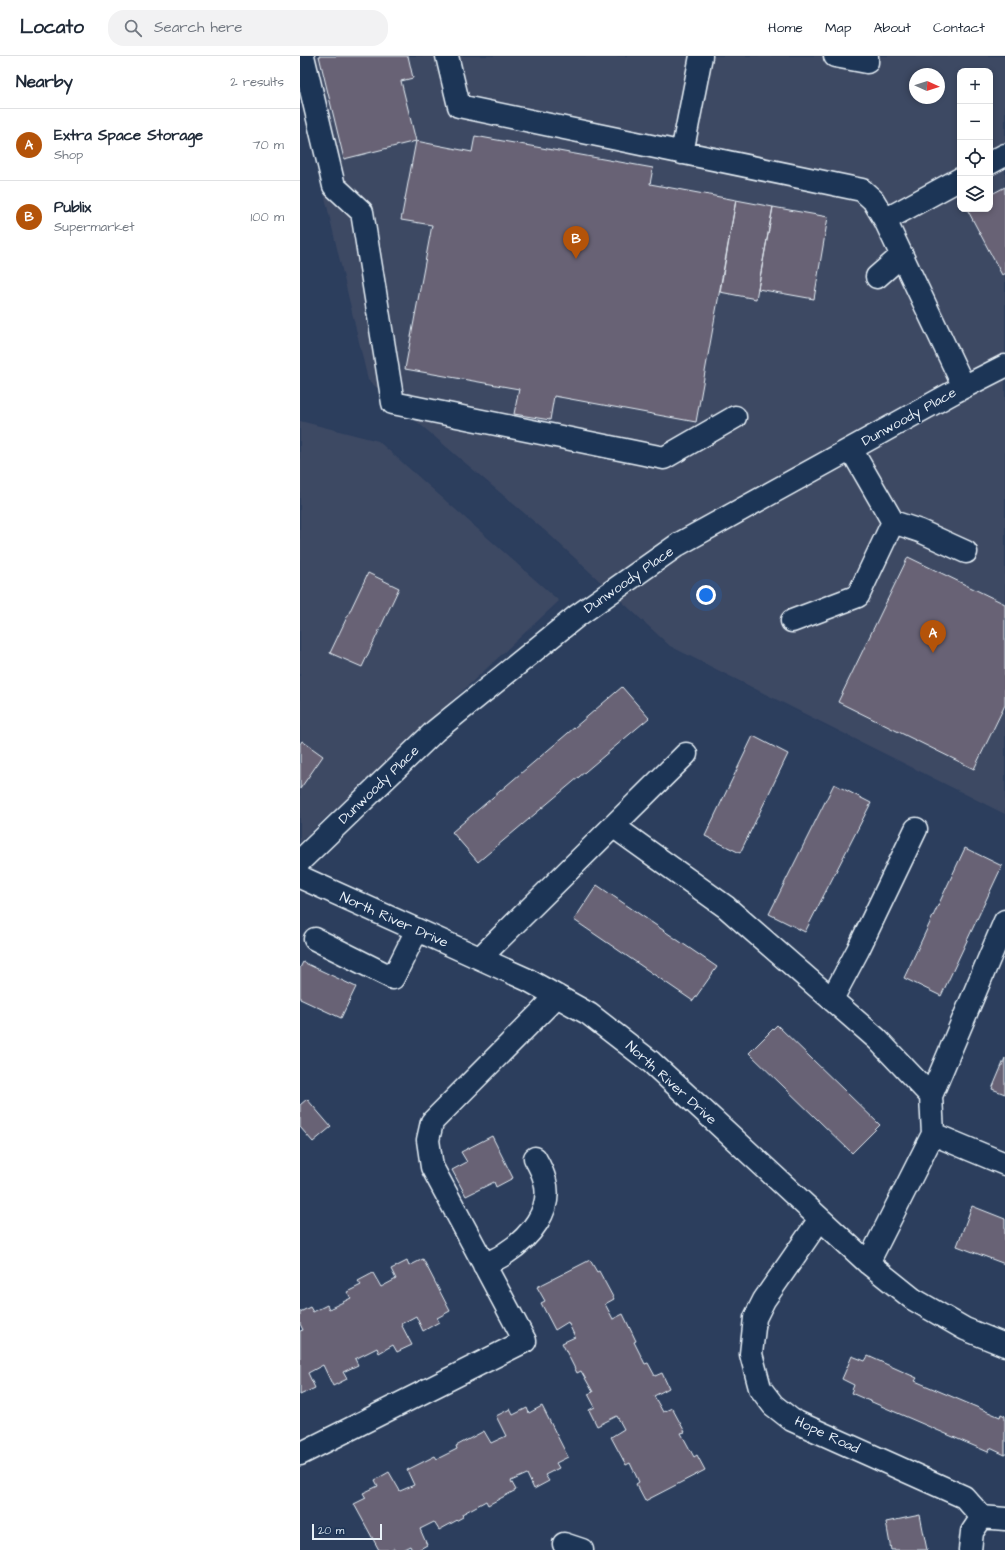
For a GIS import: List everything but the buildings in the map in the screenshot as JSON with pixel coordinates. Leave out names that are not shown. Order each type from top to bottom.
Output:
[{"type":"street","points":[[303,56],[334,186],[362,212],[393,403],[664,458],[735,417]]},
{"type":"street","points":[[447,56],[459,106],[862,190],[873,200],[885,220],[964,387]]},
{"type":"street","points":[[682,153],[701,56]]},
{"type":"street","points":[[835,56],[867,59]]},
{"type":"street","points":[[993,161],[1005,155]]},
{"type":"street","points":[[885,220],[957,181]]},
{"type":"street","points":[[877,277],[902,255]]},
{"type":"street","name":"Dunwoody Place","points":[[300,861],[435,731],[577,616],[679,544],[964,387],[1005,366]]},
{"type":"street","points":[[851,449],[893,522],[920,531],[966,552]]},
{"type":"street","points":[[792,621],[858,596],[893,522]]},
{"type":"street","points":[[480,958],[686,754]]},
{"type":"street","points":[[614,826],[726,907],[877,1039],[932,1096]]},
{"type":"street","points":[[832,999],[858,950],[916,829]]},
{"type":"street","name":"North River Drive","points":[[300,877],[528,980],[589,1014],[651,1062],[868,1264],[913,1299],[965,1328],[1005,1345]]},
{"type":"street","points":[[868,1264],[933,1134],[932,1096],[1005,920]]},
{"type":"street","points":[[315,939],[393,978],[417,930]]},
{"type":"street","points":[[300,1454],[525,1342],[432,1167],[428,1140],[432,1122],[557,996]]},
{"type":"street","points":[[933,1134],[1005,1164]]},
{"type":"street","points":[[484,1265],[506,1253],[522,1240],[539,1221],[547,1201],[545,1182],[535,1158]]},
{"type":"street","name":"Hope Road","points":[[820,1219],[764,1300],[755,1318],[751,1354],[760,1388],[773,1405],[792,1420],[964,1497],[982,1518]]},
{"type":"street","points":[[970,1550],[972,1532],[982,1518],[1005,1519]]},
{"type":"shaded area","points":[[300,56],[1005,56],[1005,814],[670,646],[550,535],[368,380],[300,91]]},
{"type":"shaded area","points":[[300,421],[378,441],[559,601],[300,842]]},
{"type":"place","name":"Publix","points":[[576,259]]},
{"type":"place","name":"Extra Space Storage","points":[[933,653]]}]
